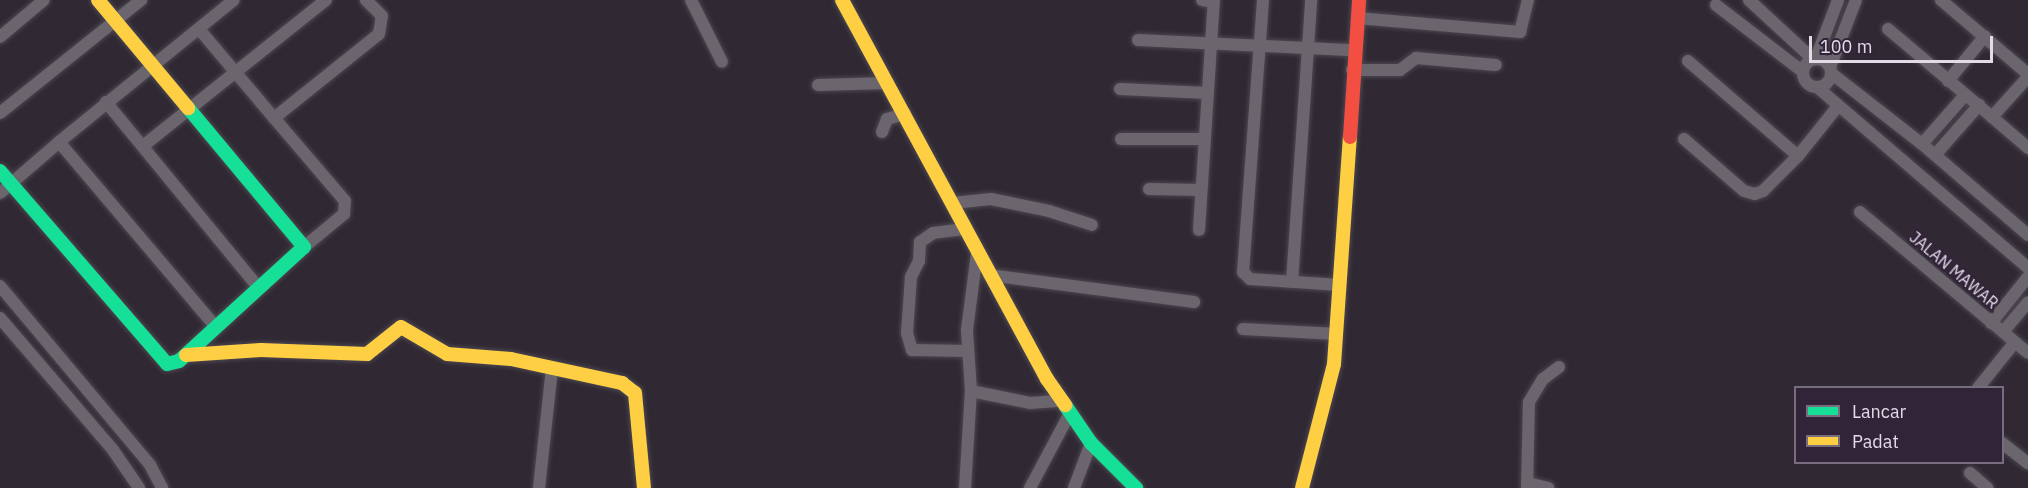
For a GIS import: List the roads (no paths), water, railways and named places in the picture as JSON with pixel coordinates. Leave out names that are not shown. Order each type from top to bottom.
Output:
[{"type":"street","points":[[0,37],[44,0]]},
{"type":"street","points":[[98,0],[304,247]]},
{"type":"street","points":[[0,113],[141,0]]},
{"type":"street","points":[[5,189],[106,102],[234,0]]},
{"type":"street","points":[[143,146],[326,0]]},
{"type":"street","points":[[274,118],[380,33],[383,26],[379,5],[366,0]]},
{"type":"street","points":[[691,0],[722,62]]},
{"type":"street","points":[[842,0],[953,203],[989,275],[1061,401],[1121,483],[1136,488]]},
{"type":"street","points":[[1263,0],[1243,272],[1250,279],[1340,285]]},
{"type":"street","points":[[1292,282],[1311,0]]},
{"type":"street","points":[[1302,488],[1326,407],[1337,334],[1352,70],[1359,0]]},
{"type":"street","points":[[1357,18],[1520,32],[1528,0]]},
{"type":"street","points":[[1749,0],[1815,59],[1935,154],[2028,235]]},
{"type":"street","points":[[1803,72],[1815,59],[1838,0]]},
{"type":"street","points":[[1817,87],[1826,83],[1856,0]]},
{"type":"street","points":[[1941,0],[2028,75],[1992,117]]},
{"type":"street","points":[[1199,230],[1213,42],[1210,1]]},
{"type":"street","points":[[1716,5],[1803,72],[1807,82],[1817,87],[2028,267]]},
{"type":"street","points":[[0,171],[5,189],[161,359],[172,364],[186,355],[215,326],[344,214],[345,201],[199,29]]},
{"type":"street","points":[[1888,29],[2028,148]]},
{"type":"street","points":[[1948,81],[1985,36]]},
{"type":"street","points":[[1138,40],[1354,50]]},
{"type":"street","points":[[1352,70],[1400,70],[1416,58],[1496,65]]},
{"type":"street","points":[[1688,61],[1798,156]]},
{"type":"street","points":[[818,85],[888,83]]},
{"type":"street","points":[[1120,88],[1208,93]]},
{"type":"street","points":[[1922,144],[1965,94]]},
{"type":"street","points":[[106,102],[258,288]]},
{"type":"street","points":[[1935,154],[1979,105]]},
{"type":"street","points":[[1684,139],[1750,194],[1763,191],[1798,156],[1838,106]]},
{"type":"street","points":[[882,132],[887,118],[905,114]]},
{"type":"street","points":[[1121,139],[1205,139]]},
{"type":"street","points":[[59,142],[215,326]]},
{"type":"street","points":[[1149,189],[1201,190]]},
{"type":"street","points":[[953,203],[991,199],[1049,211],[1092,225]]},
{"type":"street","name":"JALAN MAWAR","points":[[1860,212],[2028,353]]},
{"type":"street","points":[[965,229],[933,233],[920,242],[919,261],[911,277],[908,333],[912,350],[968,351]]},
{"type":"street","points":[[965,488],[971,391],[968,305],[977,253]]},
{"type":"street","points":[[989,275],[1194,302]]},
{"type":"street","points":[[1991,323],[2028,277]]},
{"type":"street","points":[[0,286],[150,465],[162,488]]},
{"type":"street","points":[[2003,332],[2028,302]]},
{"type":"street","points":[[0,318],[112,450],[139,488]]},
{"type":"street","points":[[186,355],[261,350],[367,354],[401,327],[447,354],[511,359],[632,387],[644,488]]},
{"type":"street","points":[[1243,329],[1337,334]]},
{"type":"street","points":[[1979,386],[2015,342]]},
{"type":"street","points":[[46,374],[62,360]]},
{"type":"street","points":[[1548,488],[1528,485],[1529,402],[1543,379],[1558,367]]},
{"type":"street","points":[[539,488],[552,369]]},
{"type":"street","points":[[971,391],[1030,403],[1061,401]]},
{"type":"street","points":[[1030,488],[1070,413]]},
{"type":"street","points":[[1074,488],[1091,443]]},
{"type":"street","points":[[2004,445],[2028,463]]},
{"type":"street","points":[[1970,473],[1987,488]]}]
